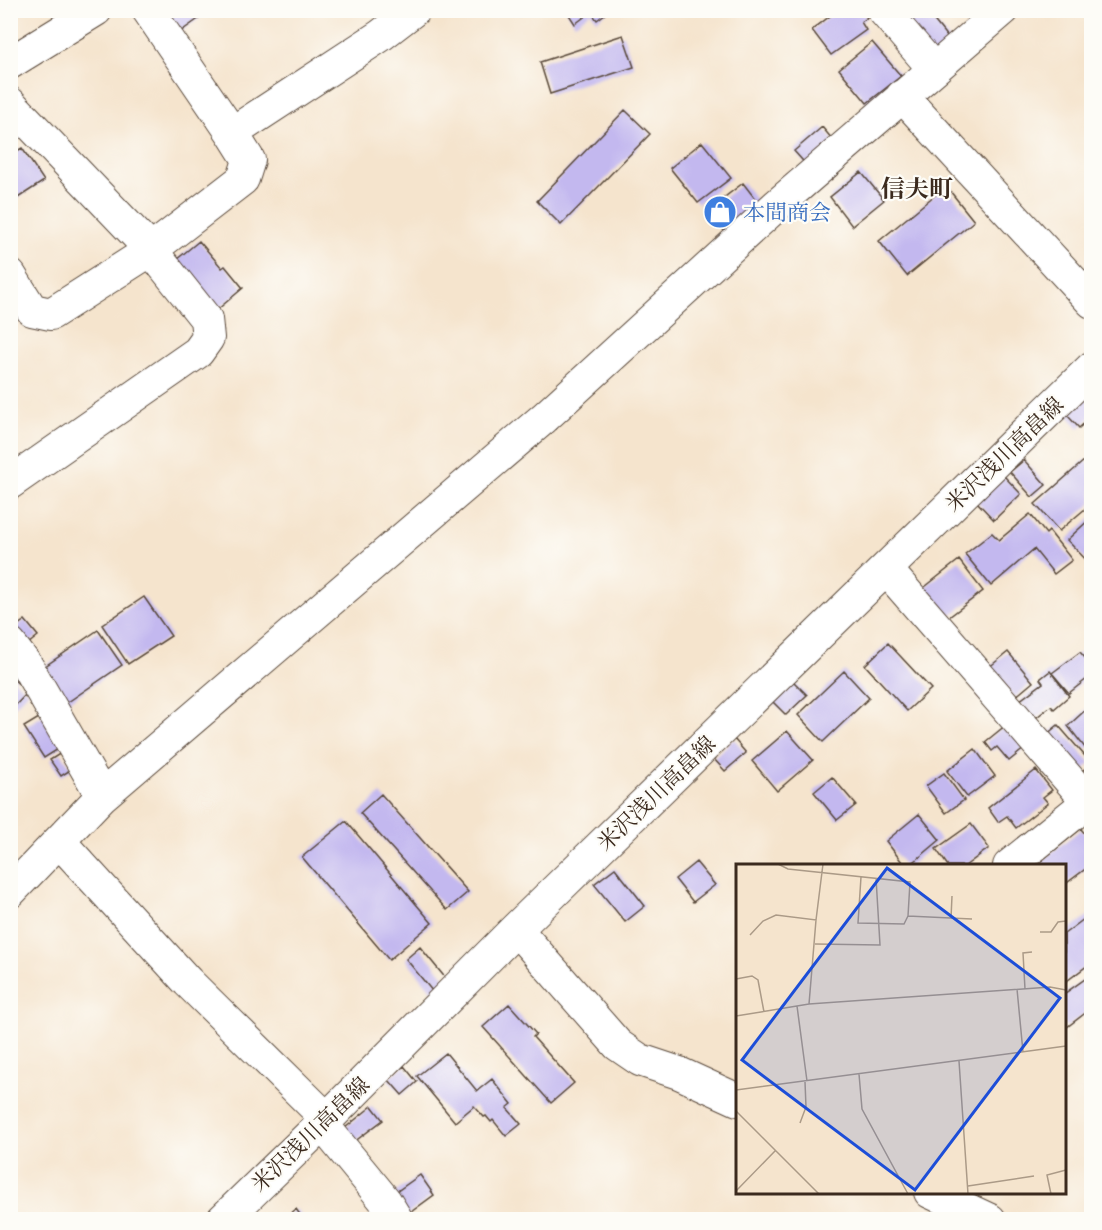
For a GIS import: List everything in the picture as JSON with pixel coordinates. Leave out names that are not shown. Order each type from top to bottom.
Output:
[{"type":"main road","name":"米沢浅川高畠線","points":[[223,1220],[516,929],[1091,370]]},
{"type":"street","points":[[10,63],[96,10]]},
{"type":"street","points":[[10,274],[32,310],[51,314],[150,250],[243,178],[249,160],[148,10]]},
{"type":"street","points":[[883,10],[934,69]]},
{"type":"street","points":[[10,892],[102,796],[544,418],[778,204],[1003,10]]},
{"type":"street","points":[[232,133],[380,36],[414,11]]},
{"type":"street","points":[[902,96],[1092,302]]},
{"type":"street","points":[[10,103],[150,250],[206,319],[208,338],[198,352],[10,483]]},
{"type":"street","points":[[886,569],[1090,804],[1012,864]]},
{"type":"street","points":[[10,644],[27,666],[102,796]]},
{"type":"street","points":[[59,841],[188,982],[325,1121],[397,1220]]},
{"type":"street","points":[[516,929],[618,1045],[640,1060],[679,1073],[736,1099]]},
{"type":"street","points":[[934,1194],[990,1220]]},
{"type":"building","points":[[166,10],[211,10],[180,32]]},
{"type":"building","points":[[566,10],[610,10],[597,20],[591,12],[575,24]]},
{"type":"building","points":[[838,10],[861,10],[867,18],[861,22],[866,30],[831,55],[812,30]]},
{"type":"building","points":[[910,10],[942,10],[932,18],[952,43],[932,60],[899,20]]},
{"type":"building","points":[[623,35],[634,67],[550,94],[540,62]]},
{"type":"building","points":[[872,42],[901,76],[867,103],[839,69]]},
{"type":"building","points":[[625,110],[650,134],[561,225],[537,201]]},
{"type":"building","points":[[822,127],[838,146],[810,169],[794,151]]},
{"type":"building","points":[[702,142],[731,178],[698,203],[670,168]]},
{"type":"building","points":[[22,148],[44,181],[10,203],[10,155]]},
{"type":"building","points":[[861,172],[884,200],[852,226],[830,197]]},
{"type":"building","points":[[743,183],[760,205],[725,232],[708,210]]},
{"type":"building","points":[[946,186],[974,221],[907,276],[879,241]]},
{"type":"building","points":[[199,241],[222,268],[225,266],[243,288],[217,310],[176,260]]},
{"type":"building","points":[[1088,394],[1092,398],[1092,416],[1079,428],[1067,415]]},
{"type":"building","points":[[1024,460],[1046,485],[1032,497],[1010,472]]},
{"type":"building","points":[[1085,460],[1092,468],[1092,503],[1059,531],[1035,504]]},
{"type":"building","points":[[1004,476],[1021,494],[994,520],[977,502]]},
{"type":"building","points":[[1030,514],[1046,534],[1049,531],[1072,560],[1054,574],[1034,549],[991,586],[965,554],[992,533],[999,540]]},
{"type":"building","points":[[1092,517],[1092,566],[1067,540]]},
{"type":"building","points":[[959,560],[983,591],[945,620],[921,590]]},
{"type":"building","points":[[144,597],[171,636],[128,664],[102,625]]},
{"type":"building","points":[[25,620],[38,636],[23,648],[10,631]]},
{"type":"building","points":[[98,630],[122,665],[65,704],[41,669]]},
{"type":"building","points":[[888,643],[931,689],[907,711],[865,665]]},
{"type":"building","points":[[1008,652],[1033,682],[1014,698],[988,668]]},
{"type":"building","points":[[1080,652],[1092,666],[1092,675],[1069,693],[1052,673]]},
{"type":"building","points":[[10,664],[20,673],[14,680],[28,692],[10,711]]},
{"type":"building","points":[[844,671],[869,698],[823,742],[798,715]]},
{"type":"building","points":[[1050,671],[1069,696],[1054,709],[1051,706],[1033,720],[1019,701],[1043,683],[1040,679]]},
{"type":"building","points":[[793,681],[807,695],[786,715],[772,701]]},
{"type":"building","points":[[1092,704],[1092,744],[1086,749],[1068,726]]},
{"type":"building","points":[[47,713],[63,746],[44,758],[24,727]]},
{"type":"building","points":[[1006,725],[1025,748],[1009,761],[997,747],[992,751],[985,742]]},
{"type":"building","points":[[1058,725],[1091,763],[1080,773],[1046,735]]},
{"type":"building","points":[[787,731],[813,760],[777,791],[752,761]]},
{"type":"building","points":[[734,739],[746,753],[725,771],[713,758]]},
{"type":"building","points":[[975,749],[995,776],[967,797],[947,771]]},
{"type":"building","points":[[61,753],[72,769],[61,776],[50,760]]},
{"type":"building","points":[[1036,770],[1052,790],[1043,797],[1048,803],[1016,828],[1007,816],[998,822],[988,808]]},
{"type":"building","points":[[944,773],[964,800],[946,813],[926,786]]},
{"type":"building","points":[[832,777],[856,805],[837,820],[814,792]]},
{"type":"building","points":[[381,794],[468,892],[447,910],[360,813]]},
{"type":"building","points":[[919,814],[940,840],[911,864],[903,864],[886,841]]},
{"type":"building","points":[[346,821],[432,923],[389,960],[302,857]]},
{"type":"building","points":[[971,824],[989,848],[968,864],[947,864],[936,849]]},
{"type":"building","points":[[1081,829],[1092,842],[1092,864],[1066,884],[1066,864],[1037,864]]},
{"type":"building","points":[[696,862],[715,885],[693,902],[675,879]]},
{"type":"building","points":[[615,868],[645,906],[625,922],[594,884]]},
{"type":"building","points":[[1092,913],[1092,962],[1066,982],[1066,932]]},
{"type":"building","points":[[420,947],[447,980],[433,992],[406,959]]},
{"type":"building","points":[[1092,974],[1092,1008],[1067,1027],[1066,1026],[1066,993]]},
{"type":"building","points":[[509,1004],[536,1034],[533,1037],[574,1083],[551,1103],[483,1027]]},
{"type":"building","points":[[446,1053],[477,1091],[492,1079],[512,1104],[507,1108],[521,1124],[506,1136],[493,1120],[491,1122],[486,1116],[484,1117],[474,1106],[455,1122],[417,1076]]},
{"type":"building","points":[[404,1066],[417,1082],[402,1095],[388,1079]]},
{"type":"building","points":[[372,1106],[383,1120],[350,1145],[340,1132]]},
{"type":"building","points":[[420,1175],[434,1195],[404,1217],[389,1197]]},
{"type":"building","points":[[296,1209],[304,1220],[283,1220]]},
{"type":"place","name":"本間商会","points":[[720,212]]},
{"type":"district","name":"信夫町","points":[[917,189]]}]
